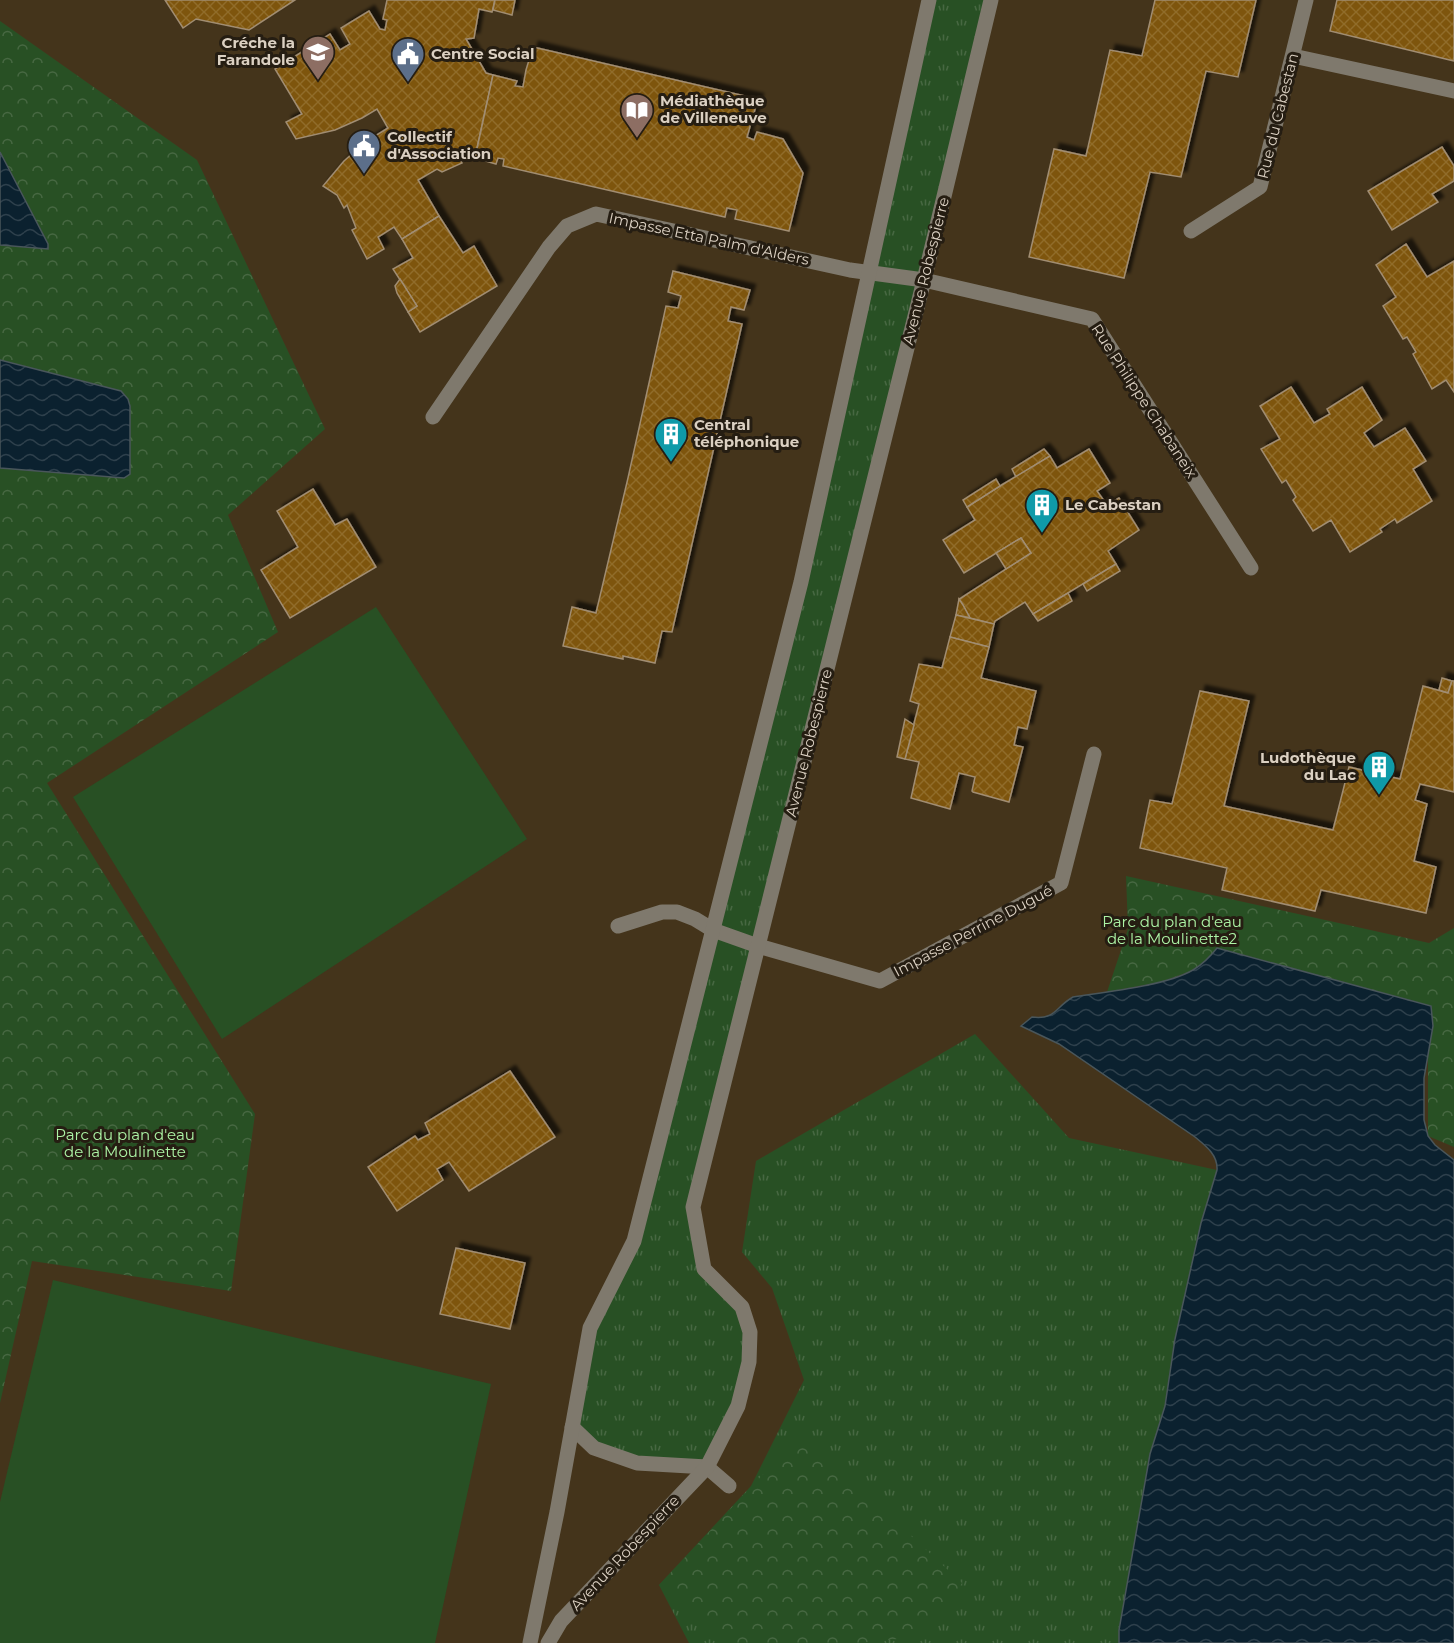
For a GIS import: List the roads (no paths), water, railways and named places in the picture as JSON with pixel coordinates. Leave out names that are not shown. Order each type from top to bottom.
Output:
[{"type":"street","points":[[530,1643],[590,1328],[634,1241],[801,582],[929,0]]},
{"type":"street","name":"Avenue Robespierre","points":[[548,1643],[561,1622],[707,1467],[738,1406],[749,1362],[750,1332],[742,1307],[704,1269],[693,1207],[924,280],[991,0]]},
{"type":"street","name":"Rue du Cabestan","points":[[1191,231],[1260,187],[1306,0]]},
{"type":"street","points":[[1293,56],[1454,91]]},
{"type":"street","name":"Impasse Etta Palm d'Alders","points":[[433,417],[549,247],[567,226],[596,214],[869,274],[924,280]]},
{"type":"street","name":"Rue Philippe Chabaneix","points":[[924,280],[1092,319],[1251,568]]},
{"type":"street","name":"Impasse Perrine Dugué","points":[[618,926],[662,912],[677,912],[695,918],[713,930],[758,946],[880,981],[1061,883],[1094,754]]},
{"type":"street","points":[[572,1427],[594,1448],[637,1463],[707,1467],[729,1486]]},
{"type":"water","points":[[0,152],[48,244],[48,249],[0,245]]},
{"type":"water","points":[[0,360],[121,391],[128,399],[130,406],[130,474],[124,478],[0,468]]},
{"type":"water","points":[[1217,948],[1431,1006],[1433,1026],[1424,1078],[1424,1120],[1428,1136],[1435,1145],[1454,1160],[1454,1643],[1119,1643],[1119,1630],[1150,1454],[1165,1406],[1175,1339],[1201,1223],[1217,1165],[1211,1151],[1195,1137],[1059,1044],[1021,1026],[1032,1017],[1051,1015],[1073,997],[1135,988],[1181,976],[1200,965]]},
{"type":"place","name":"Créche la Farandole","points":[[318,81]]},
{"type":"place","name":"Centre Social","points":[[408,83]]},
{"type":"place","name":"Médiathèque de Villeneuve","points":[[637,139]]},
{"type":"place","name":"Collectif d'Association","points":[[364,175]]},
{"type":"place","name":"Central téléphonique","points":[[671,463]]},
{"type":"place","name":"Le Cabestan","points":[[1042,534]]},
{"type":"place","name":"Ludothèque du Lac","points":[[1379,796]]},
{"type":"park label","name":"Parc du plan d'eau de la Moulinette2","points":[[1172,930]]},
{"type":"park label","name":"Parc du plan d'eau de la Moulinette","points":[[125,1144]]}]
